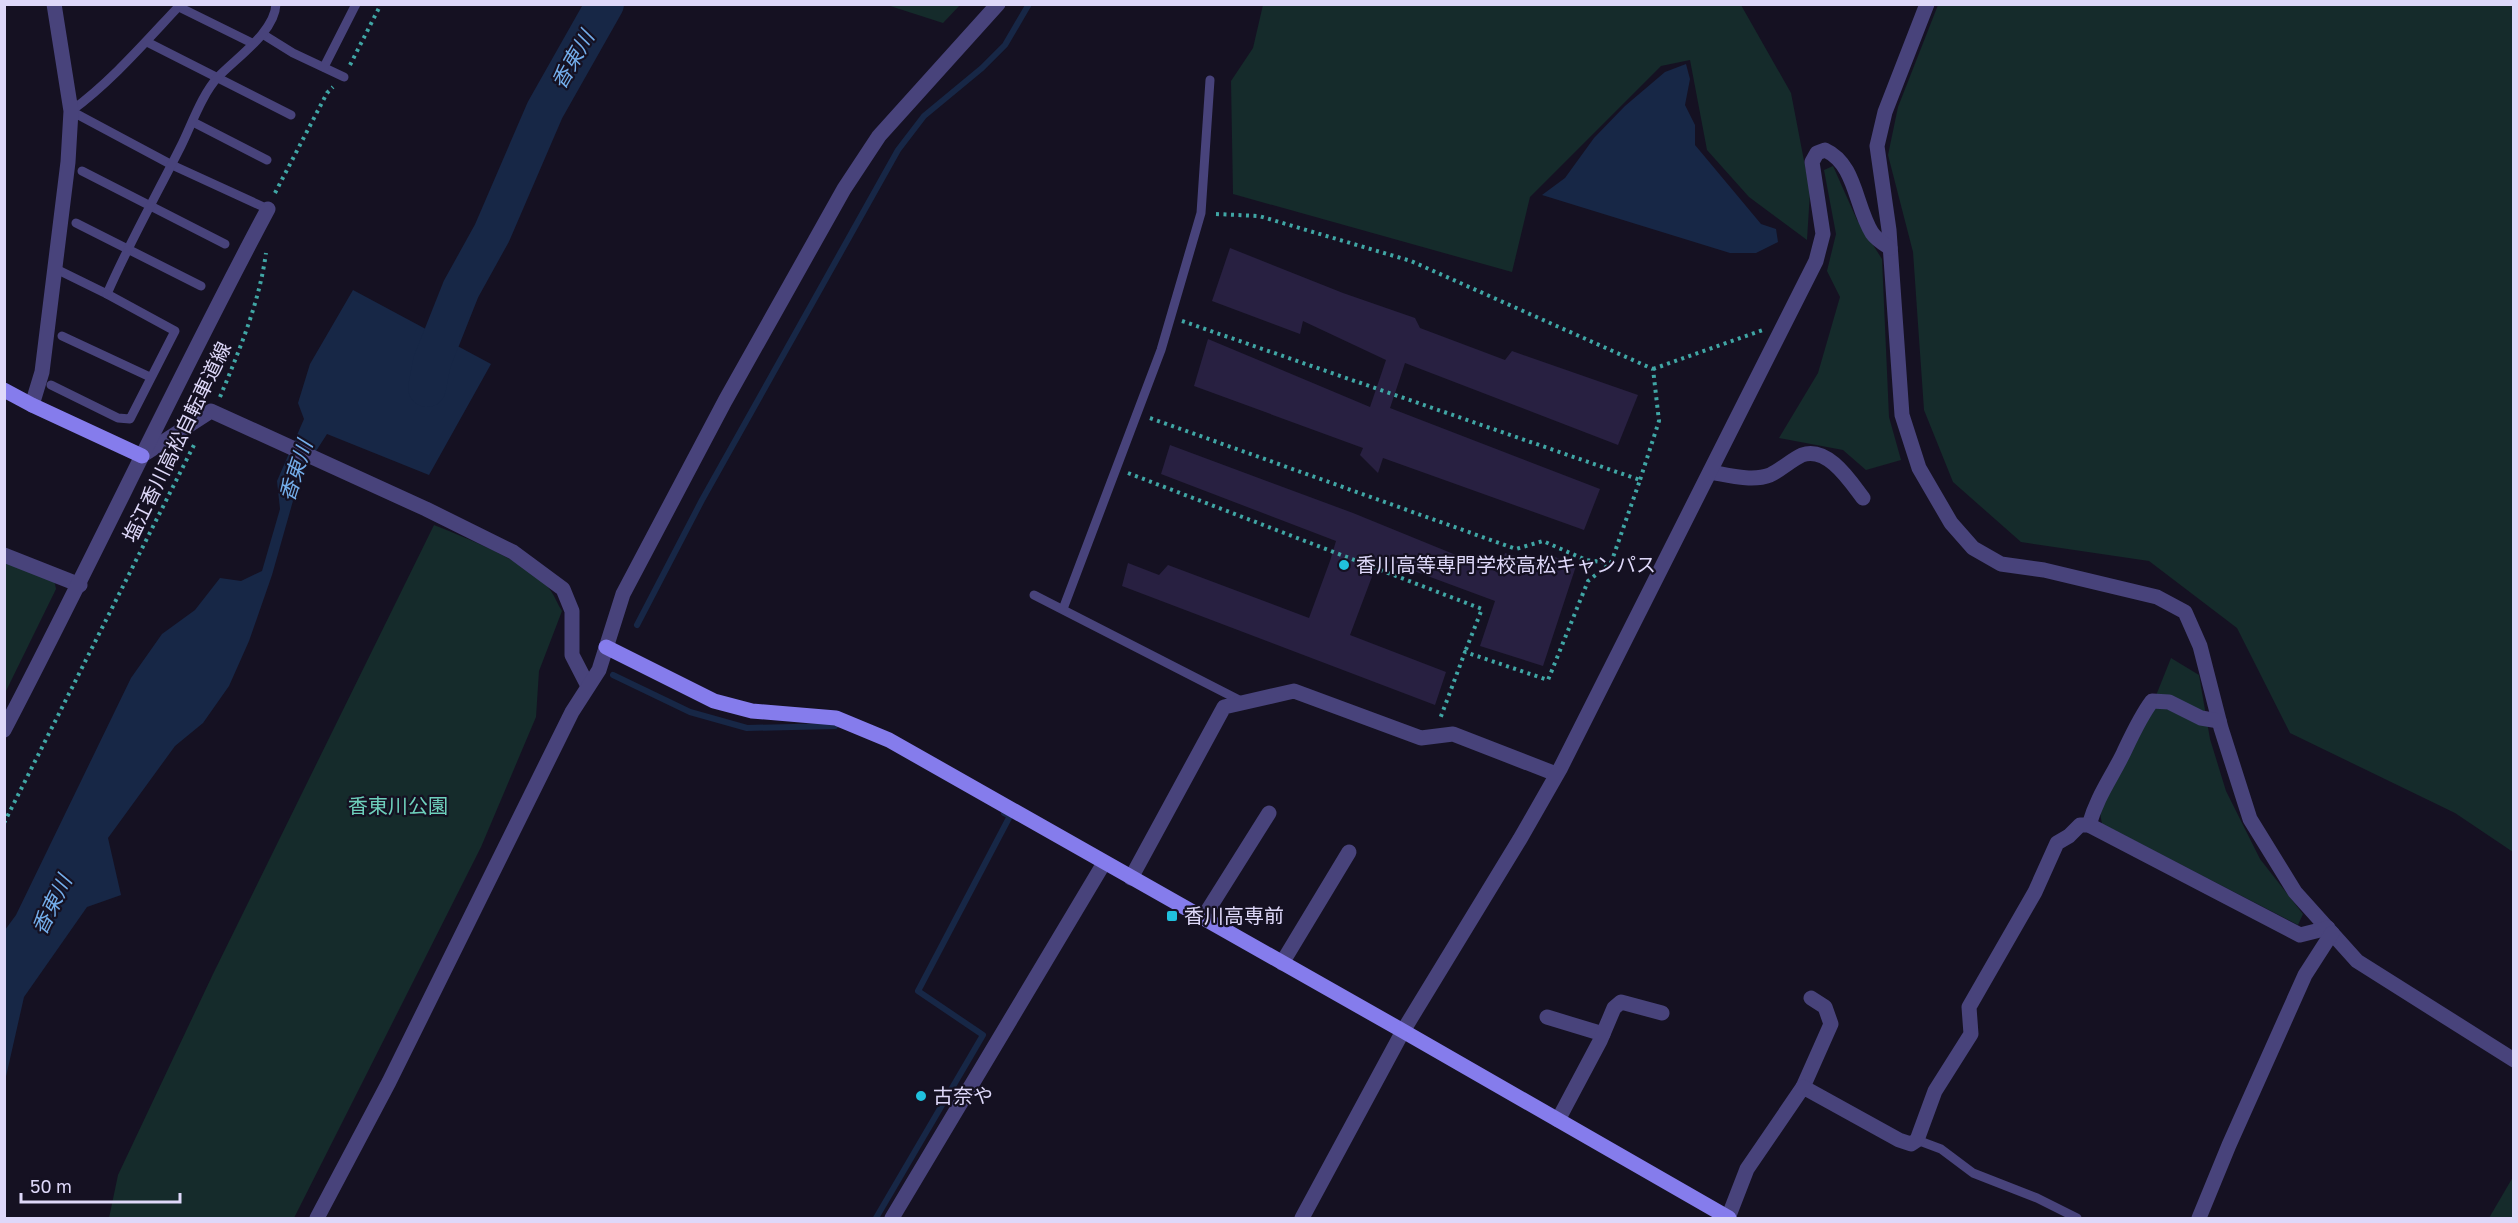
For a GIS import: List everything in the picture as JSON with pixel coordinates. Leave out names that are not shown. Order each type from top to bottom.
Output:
[{"type":"street","points":[[32,405],[42,372],[56,269],[68,162],[71,111],[54,4]]},
{"type":"street","points":[[317,1218],[336,1186],[389,1082],[572,712],[599,670],[623,594],[725,401],[844,189],[879,136],[998,4]]},
{"type":"street","points":[[1927,4],[1886,112],[1877,146],[1890,248],[1902,415],[1919,468],[1952,523],[1973,548],[2001,564],[2044,570],[2157,597],[2185,612],[2200,646],[2219,721],[2250,819],[2295,892],[2357,961],[2514,1060]]},
{"type":"street","points":[[1302,1218],[1403,1031],[1520,839],[1556,774],[1816,261],[1823,234],[1812,162],[1817,153],[1825,150],[1835,154],[1844,164],[1873,234],[1890,248]]},
{"type":"street","points":[[4,730],[80,585],[142,456],[268,209]]},
{"type":"street","points":[[4,390],[142,456]]},
{"type":"street","points":[[142,456],[211,411],[426,509],[513,552],[562,590],[572,611],[572,656],[588,686]]},
{"type":"street","points":[[1710,472],[1744,478],[1769,475],[1804,454],[1823,457],[1836,465],[1863,498]]},
{"type":"street","points":[[4,555],[80,585]]},
{"type":"street","points":[[606,647],[714,701],[752,711],[836,718],[863,728],[1403,1031],[1728,1218],[1747,1169],[1803,1087],[1831,1024],[1825,1007],[1811,998]]},
{"type":"street","points":[[1131,878],[1224,707],[1244,702],[1294,691],[1421,738],[1454,734],[1556,774]]},
{"type":"street","points":[[2090,825],[2096,803],[2123,755],[2140,716],[2152,701],[2169,702],[2201,718],[2219,721]]},
{"type":"street","points":[[1203,918],[1269,813]]},
{"type":"street","points":[[1803,1087],[1899,1140],[1911,1144],[1917,1140],[1935,1091],[1971,1034],[1969,1007],[2035,892],[2057,843],[2069,836],[2080,825],[2090,825],[2300,935],[2330,931]]},
{"type":"street","points":[[1282,963],[1349,852]]},
{"type":"street","points":[[892,1218],[1104,863]]},
{"type":"street","points":[[2199,1218],[2305,975],[2330,931]]},
{"type":"street","points":[[1558,1120],[1614,1008],[1621,1002],[1662,1013]]},
{"type":"street","points":[[1547,1017],[1603,1034]]},
{"type":"lane","points":[[107,294],[150,204],[218,77],[252,43],[264,35],[276,12],[276,4]]},
{"type":"lane","points":[[324,68],[356,4]]},
{"type":"lane","points":[[252,43],[180,6],[147,42],[86,100],[71,111],[172,165],[268,209]]},
{"type":"lane","points":[[264,35],[292,52],[344,77]]},
{"type":"lane","points":[[147,42],[291,116]]},
{"type":"lane","points":[[1063,609],[1161,350],[1201,213],[1210,80]]},
{"type":"lane","points":[[193,122],[267,160]]},
{"type":"lane","points":[[82,171],[225,244]]},
{"type":"lane","points":[[76,223],[201,286]]},
{"type":"lane","points":[[51,385],[118,418],[130,419],[175,330],[56,269]]},
{"type":"lane","points":[[62,336],[150,377]]},
{"type":"lane","points":[[1034,595],[1244,702]]},
{"type":"lane","points":[[1917,1140],[1941,1149],[1973,1173],[2037,1197],[2077,1218]]},
{"type":"path","points":[[268,209],[327,93],[344,77],[381,4]]},
{"type":"path","points":[[1201,213],[1259,216],[1411,261],[1653,369],[1786,321]]},
{"type":"path","name":"塩江香川高松自転車道線","points":[[211,411],[217,403],[240,351],[259,291],[267,247]]},
{"type":"path","points":[[1171,317],[1640,480]]},
{"type":"path","points":[[1465,652],[1548,680],[1588,581],[1611,563],[1640,480],[1659,421],[1653,369]]},
{"type":"path","points":[[1137,414],[1516,549],[1543,541],[1586,560],[1611,563]]},
{"type":"path","name":"塩江香川高松自転車道線","points":[[4,823],[197,441]]},
{"type":"path","points":[[1116,469],[1482,609],[1434,737]]},
{"type":"green space","points":[[887,5],[960,5],[943,23]]},
{"type":"green space","points":[[1263,5],[1741,5],[1791,93],[1810,192],[1807,240],[1749,197],[1707,150],[1690,60],[1661,66],[1530,197],[1512,272],[1233,194],[1231,81],[1253,48]]},
{"type":"green space","points":[[1938,5],[2513,5],[2513,852],[2455,813],[2290,733],[2237,628],[2149,561],[2021,542],[1953,482],[1924,410],[1913,252],[1888,155],[1898,107]]},
{"type":"green space","points":[[1833,166],[1857,220],[1882,259],[1889,417],[1901,460],[1866,470],[1843,450],[1779,438],[1818,373],[1840,297],[1827,271],[1836,234],[1824,170]]},
{"type":"green space","name":"香東川公園","points":[[434,525],[497,552],[529,571],[551,591],[562,611],[539,671],[536,717],[481,847],[294,1218],[109,1218],[118,1175],[213,974]]},
{"type":"green space","points":[[7,561],[54,579],[56,589],[5,693],[4,568]]},
{"type":"green space","points":[[2171,658],[2199,675],[2210,739],[2226,791],[2260,859],[2303,914],[2298,925],[2102,824],[2099,807],[2145,723]]},
{"type":"green space","points":[[2513,1177],[2513,1218],[2489,1218]]},
{"type":"water","points":[[1686,64],[1690,79],[1685,105],[1695,125],[1695,145],[1761,224],[1776,229],[1778,242],[1756,253],[1730,253],[1542,195],[1565,178],[1594,138],[1625,106],[1665,72]]},
{"type":"water","points":[[353,290],[491,364],[429,475],[327,434],[300,476],[272,575],[249,641],[229,686],[203,723],[175,746],[108,838],[121,895],[87,907],[24,997],[5,1081],[5,930],[16,915],[131,678],[162,634],[195,610],[220,578],[241,581],[262,571],[280,509],[277,481],[304,419],[298,403],[310,364]]},
{"type":"building","points":[[1230,248],[1343,293],[1415,318],[1420,328],[1505,360],[1512,351],[1638,395],[1618,445],[1405,363],[1390,408],[1600,489],[1584,530],[1383,458],[1378,473],[1360,455],[1363,448],[1194,386],[1208,339],[1370,407],[1386,360],[1303,321],[1300,334],[1212,301]]},
{"type":"building","points":[[1170,445],[1353,513],[1500,573],[1505,553],[1541,564],[1546,553],[1576,566],[1543,666],[1480,646],[1495,601],[1379,558],[1350,635],[1446,672],[1435,705],[1122,586],[1128,563],[1159,575],[1168,565],[1309,618],[1330,561],[1336,541],[1161,474]]},
{"type":"waterway","name":"香東川","points":[[427,388],[432,362],[461,289],[492,233],[545,110],[605,4]]},
{"type":"waterway","points":[[637,625],[702,500],[898,150],[924,116],[982,68],[1005,45],[1029,4]]},
{"type":"waterway","points":[[613,675],[690,712],[747,728],[835,726]]},
{"type":"waterway","points":[[876,1218],[983,1035],[918,991],[1010,816],[1004,813]]},
{"type":"place","name":"香川高等専門学校高松キャンパス","points":[[1344,565]]},
{"type":"place","name":"香川高専前","points":[[1172,916]]},
{"type":"place","name":"古奈や","points":[[921,1096]]}]
